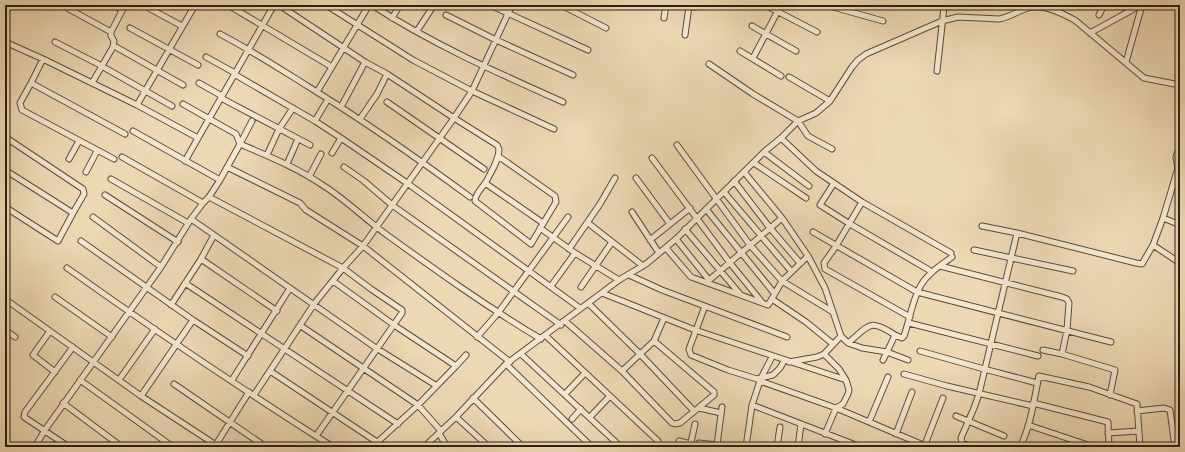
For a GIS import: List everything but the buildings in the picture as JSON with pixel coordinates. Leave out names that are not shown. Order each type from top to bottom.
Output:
[{"type":"street","points":[[92,83],[104,67],[114,44],[111,32],[123,7],[113,5]]},
{"type":"street","points":[[143,5],[182,26]]},
{"type":"street","points":[[137,105],[195,5]]},
{"type":"street","points":[[228,5],[332,67]]},
{"type":"street","points":[[186,161],[274,5]]},
{"type":"street","points":[[279,5],[365,62],[387,74],[497,145],[499,149],[498,156],[485,183],[475,197],[476,202],[529,244],[533,242],[556,202],[555,196],[498,156]]},
{"type":"street","points":[[326,5],[413,60],[472,91],[554,129]]},
{"type":"street","points":[[317,92],[371,5],[392,18],[484,66],[563,102]]},
{"type":"street","points":[[392,18],[400,5]]},
{"type":"street","points":[[417,31],[434,5]]},
{"type":"street","points":[[490,5],[588,50]]},
{"type":"street","points":[[254,396],[314,304],[363,246],[472,91],[512,5]]},
{"type":"street","points":[[561,5],[606,28]]},
{"type":"street","points":[[664,18],[666,5]]},
{"type":"street","points":[[680,5],[696,7]]},
{"type":"street","points":[[765,5],[817,32]]},
{"type":"street","points":[[753,58],[781,5]]},
{"type":"street","points":[[826,5],[835,6],[882,21]]},
{"type":"street","points":[[923,5],[944,6],[937,71]]},
{"type":"street","points":[[1099,15],[1104,5]]},
{"type":"street","points":[[1090,33],[1142,5]]},
{"type":"street","points":[[1126,62],[1142,5]]},
{"type":"street","points":[[685,35],[689,6]]},
{"type":"street","points":[[424,447],[456,417],[508,363],[563,323],[580,308],[643,266],[666,248],[764,152],[798,121],[816,112],[830,101],[858,60],[877,48],[942,21],[962,16],[999,19],[1006,18],[1032,6],[1051,9],[1076,21],[1144,78],[1180,85]]},
{"type":"street","points":[[68,9],[111,32]]},
{"type":"street","points":[[446,15],[496,40],[573,75]]},
{"type":"street","points":[[752,26],[796,52]]},
{"type":"street","points":[[130,28],[198,65]]},
{"type":"street","points":[[220,34],[249,49],[360,119],[422,161],[470,197]]},
{"type":"street","points":[[5,42],[43,58],[137,105],[198,138]]},
{"type":"street","points":[[55,42],[104,67],[172,106]]},
{"type":"street","points":[[116,47],[183,85]]},
{"type":"street","points":[[740,51],[781,76]]},
{"type":"street","points":[[206,57],[315,121],[341,138],[408,183],[580,308]]},
{"type":"street","points":[[43,58],[32,83],[20,103],[22,110],[114,159]]},
{"type":"street","points":[[341,107],[365,62]]},
{"type":"street","points":[[709,64],[753,94],[798,121],[808,136],[832,149]]},
{"type":"street","points":[[360,119],[377,94],[387,74]]},
{"type":"street","points":[[789,77],[830,101]]},
{"type":"street","points":[[199,82],[221,97],[310,145]]},
{"type":"street","points":[[32,83],[126,134]]},
{"type":"street","points":[[315,121],[328,99]]},
{"type":"street","points":[[387,102],[438,139],[484,169]]},
{"type":"street","points":[[183,104],[236,134],[240,144],[287,164],[324,186],[376,228],[498,313],[543,337],[585,373],[658,441]]},
{"type":"street","points":[[267,155],[279,129],[293,108]]},
{"type":"street","points":[[36,445],[63,404],[161,267],[190,221],[209,197],[220,180],[252,121]]},
{"type":"street","points":[[133,130],[220,180]]},
{"type":"street","points":[[5,137],[83,188],[84,194],[58,240],[5,207]]},
{"type":"street","points":[[332,153],[341,138]]},
{"type":"street","points":[[781,138],[816,171],[862,202],[952,255],[928,277],[917,292],[904,337],[902,338],[874,325],[867,327],[848,343]]},
{"type":"street","points":[[287,164],[298,139]]},
{"type":"street","points":[[69,159],[79,141]]},
{"type":"street","points":[[677,145],[750,245],[782,281],[833,312]]},
{"type":"street","points":[[982,226],[1017,233],[1142,264],[1153,245],[1163,218],[1179,167],[1176,157],[1180,145]]},
{"type":"street","points":[[86,172],[97,151]]},
{"type":"street","points":[[764,152],[809,186]]},
{"type":"street","points":[[309,177],[321,154]]},
{"type":"street","points":[[122,157],[203,203]]},
{"type":"street","points":[[652,158],[761,302]]},
{"type":"street","points":[[754,163],[806,198]]},
{"type":"street","points":[[227,167],[300,203],[306,210],[363,246],[508,363],[592,447]]},
{"type":"street","points":[[344,167],[392,205],[513,292],[563,323],[622,371],[672,423],[680,423],[713,397],[714,392],[654,341]]},
{"type":"street","points":[[5,170],[73,213]]},
{"type":"street","points":[[744,172],[782,218],[808,256],[825,288],[841,336],[848,343],[869,350],[887,352],[908,360]]},
{"type":"street","points":[[570,249],[588,223],[615,178]]},
{"type":"street","points":[[636,178],[670,224]]},
{"type":"street","points":[[111,179],[214,235],[376,348],[436,386]]},
{"type":"street","points":[[734,181],[770,228],[800,263]]},
{"type":"street","points":[[485,183],[542,226],[553,238],[620,280]]},
{"type":"street","points":[[834,183],[820,205],[929,270]]},
{"type":"street","points":[[724,192],[791,271]]},
{"type":"street","points":[[106,195],[178,242]]},
{"type":"street","points":[[209,197],[343,268],[370,289],[401,308],[402,313],[376,348],[316,436]]},
{"type":"street","points":[[862,202],[850,224],[824,262],[825,269],[910,317]]},
{"type":"street","points":[[650,240],[690,208]]},
{"type":"street","points":[[706,209],[740,253],[774,293]]},
{"type":"street","points":[[632,212],[659,253]]},
{"type":"street","points":[[93,217],[161,267]]},
{"type":"street","points":[[477,337],[498,313],[568,217]]},
{"type":"street","points":[[708,281],[782,218]]},
{"type":"street","points":[[1163,218],[1178,224],[1180,227]]},
{"type":"street","points":[[588,223],[643,266]]},
{"type":"street","points":[[685,229],[741,295]]},
{"type":"street","points":[[813,232],[917,292],[997,314],[1111,342]]},
{"type":"street","points":[[972,447],[964,444],[962,438],[978,394],[1017,233]]},
{"type":"street","points":[[171,305],[201,259],[214,235]]},
{"type":"street","points":[[676,238],[708,281]]},
{"type":"street","points":[[81,241],[171,305],[248,356]]},
{"type":"street","points":[[581,287],[612,242]]},
{"type":"street","points":[[1153,245],[1180,263]]},
{"type":"street","points":[[666,248],[689,275],[768,305],[782,281],[808,256]]},
{"type":"street","points":[[974,250],[1073,271]]},
{"type":"street","points":[[551,286],[575,253]]},
{"type":"street","points":[[201,259],[277,310]]},
{"type":"street","points":[[940,266],[1062,297],[1067,300],[1069,303],[1067,330],[1062,354]]},
{"type":"street","points":[[67,268],[154,329],[333,447]]},
{"type":"street","points":[[629,275],[662,290],[787,337]]},
{"type":"street","points":[[333,281],[456,366]]},
{"type":"street","points":[[185,283],[398,424]]},
{"type":"street","points":[[232,380],[290,288]]},
{"type":"street","points":[[602,293],[695,330],[772,357],[846,380]]},
{"type":"street","points":[[55,298],[112,337]]},
{"type":"street","points":[[5,299],[141,396],[216,446],[249,392]]},
{"type":"street","points":[[772,299],[806,322],[833,344]]},
{"type":"street","points":[[588,303],[696,410],[721,413]]},
{"type":"street","points":[[704,306],[689,349],[691,355],[836,408],[926,447],[943,398]]},
{"type":"street","points":[[622,371],[654,341],[664,318]]},
{"type":"street","points":[[141,396],[193,320]]},
{"type":"street","points":[[909,323],[990,345],[1038,356]]},
{"type":"street","points":[[301,326],[418,405],[440,432],[447,447]]},
{"type":"street","points":[[119,380],[154,329]]},
{"type":"street","points":[[5,330],[15,337]]},
{"type":"street","points":[[50,331],[33,355],[55,372]]},
{"type":"street","points":[[883,360],[895,335]]},
{"type":"street","points":[[761,380],[773,375],[786,361],[817,357],[824,354],[841,336]]},
{"type":"street","points":[[69,447],[25,418],[24,414],[72,347]]},
{"type":"street","points":[[1043,350],[1062,354],[1115,370],[1110,395]]},
{"type":"street","points":[[920,351],[1037,383]]},
{"type":"street","points":[[521,354],[621,447]]},
{"type":"street","points":[[824,354],[839,368],[846,380],[849,390],[842,404],[836,408],[825,434]]},
{"type":"street","points":[[372,447],[418,405],[466,355]]},
{"type":"street","points":[[746,447],[752,405],[761,380],[772,357]]},
{"type":"street","points":[[270,371],[376,442]]},
{"type":"street","points":[[565,394],[585,373]]},
{"type":"street","points":[[904,374],[978,394],[1033,404],[1108,422],[1109,447]]},
{"type":"street","points":[[1020,447],[1028,425],[1039,376],[1089,388],[1137,404],[1140,447]]},
{"type":"street","points":[[869,422],[888,377]]},
{"type":"street","points":[[80,380],[173,447]]},
{"type":"street","points":[[174,384],[266,447]]},
{"type":"street","points":[[896,434],[912,392]]},
{"type":"street","points":[[590,418],[610,396]]},
{"type":"street","points":[[473,398],[523,447]]},
{"type":"street","points":[[63,404],[120,447]]},
{"type":"street","points":[[752,405],[862,447]]},
{"type":"street","points":[[717,445],[722,407]]},
{"type":"street","points":[[1137,411],[1164,408],[1170,410],[1176,444]]},
{"type":"street","points":[[572,419],[581,409]]},
{"type":"street","points":[[956,416],[1004,436]]},
{"type":"street","points":[[456,417],[489,447]]},
{"type":"street","points":[[679,440],[690,446],[696,424]]},
{"type":"street","points":[[798,447],[801,424]]},
{"type":"street","points":[[1028,425],[1094,447]]},
{"type":"street","points":[[777,447],[780,427]]},
{"type":"street","points":[[1108,433],[1139,431]]},
{"type":"street","points":[[699,443],[731,447]]}]
